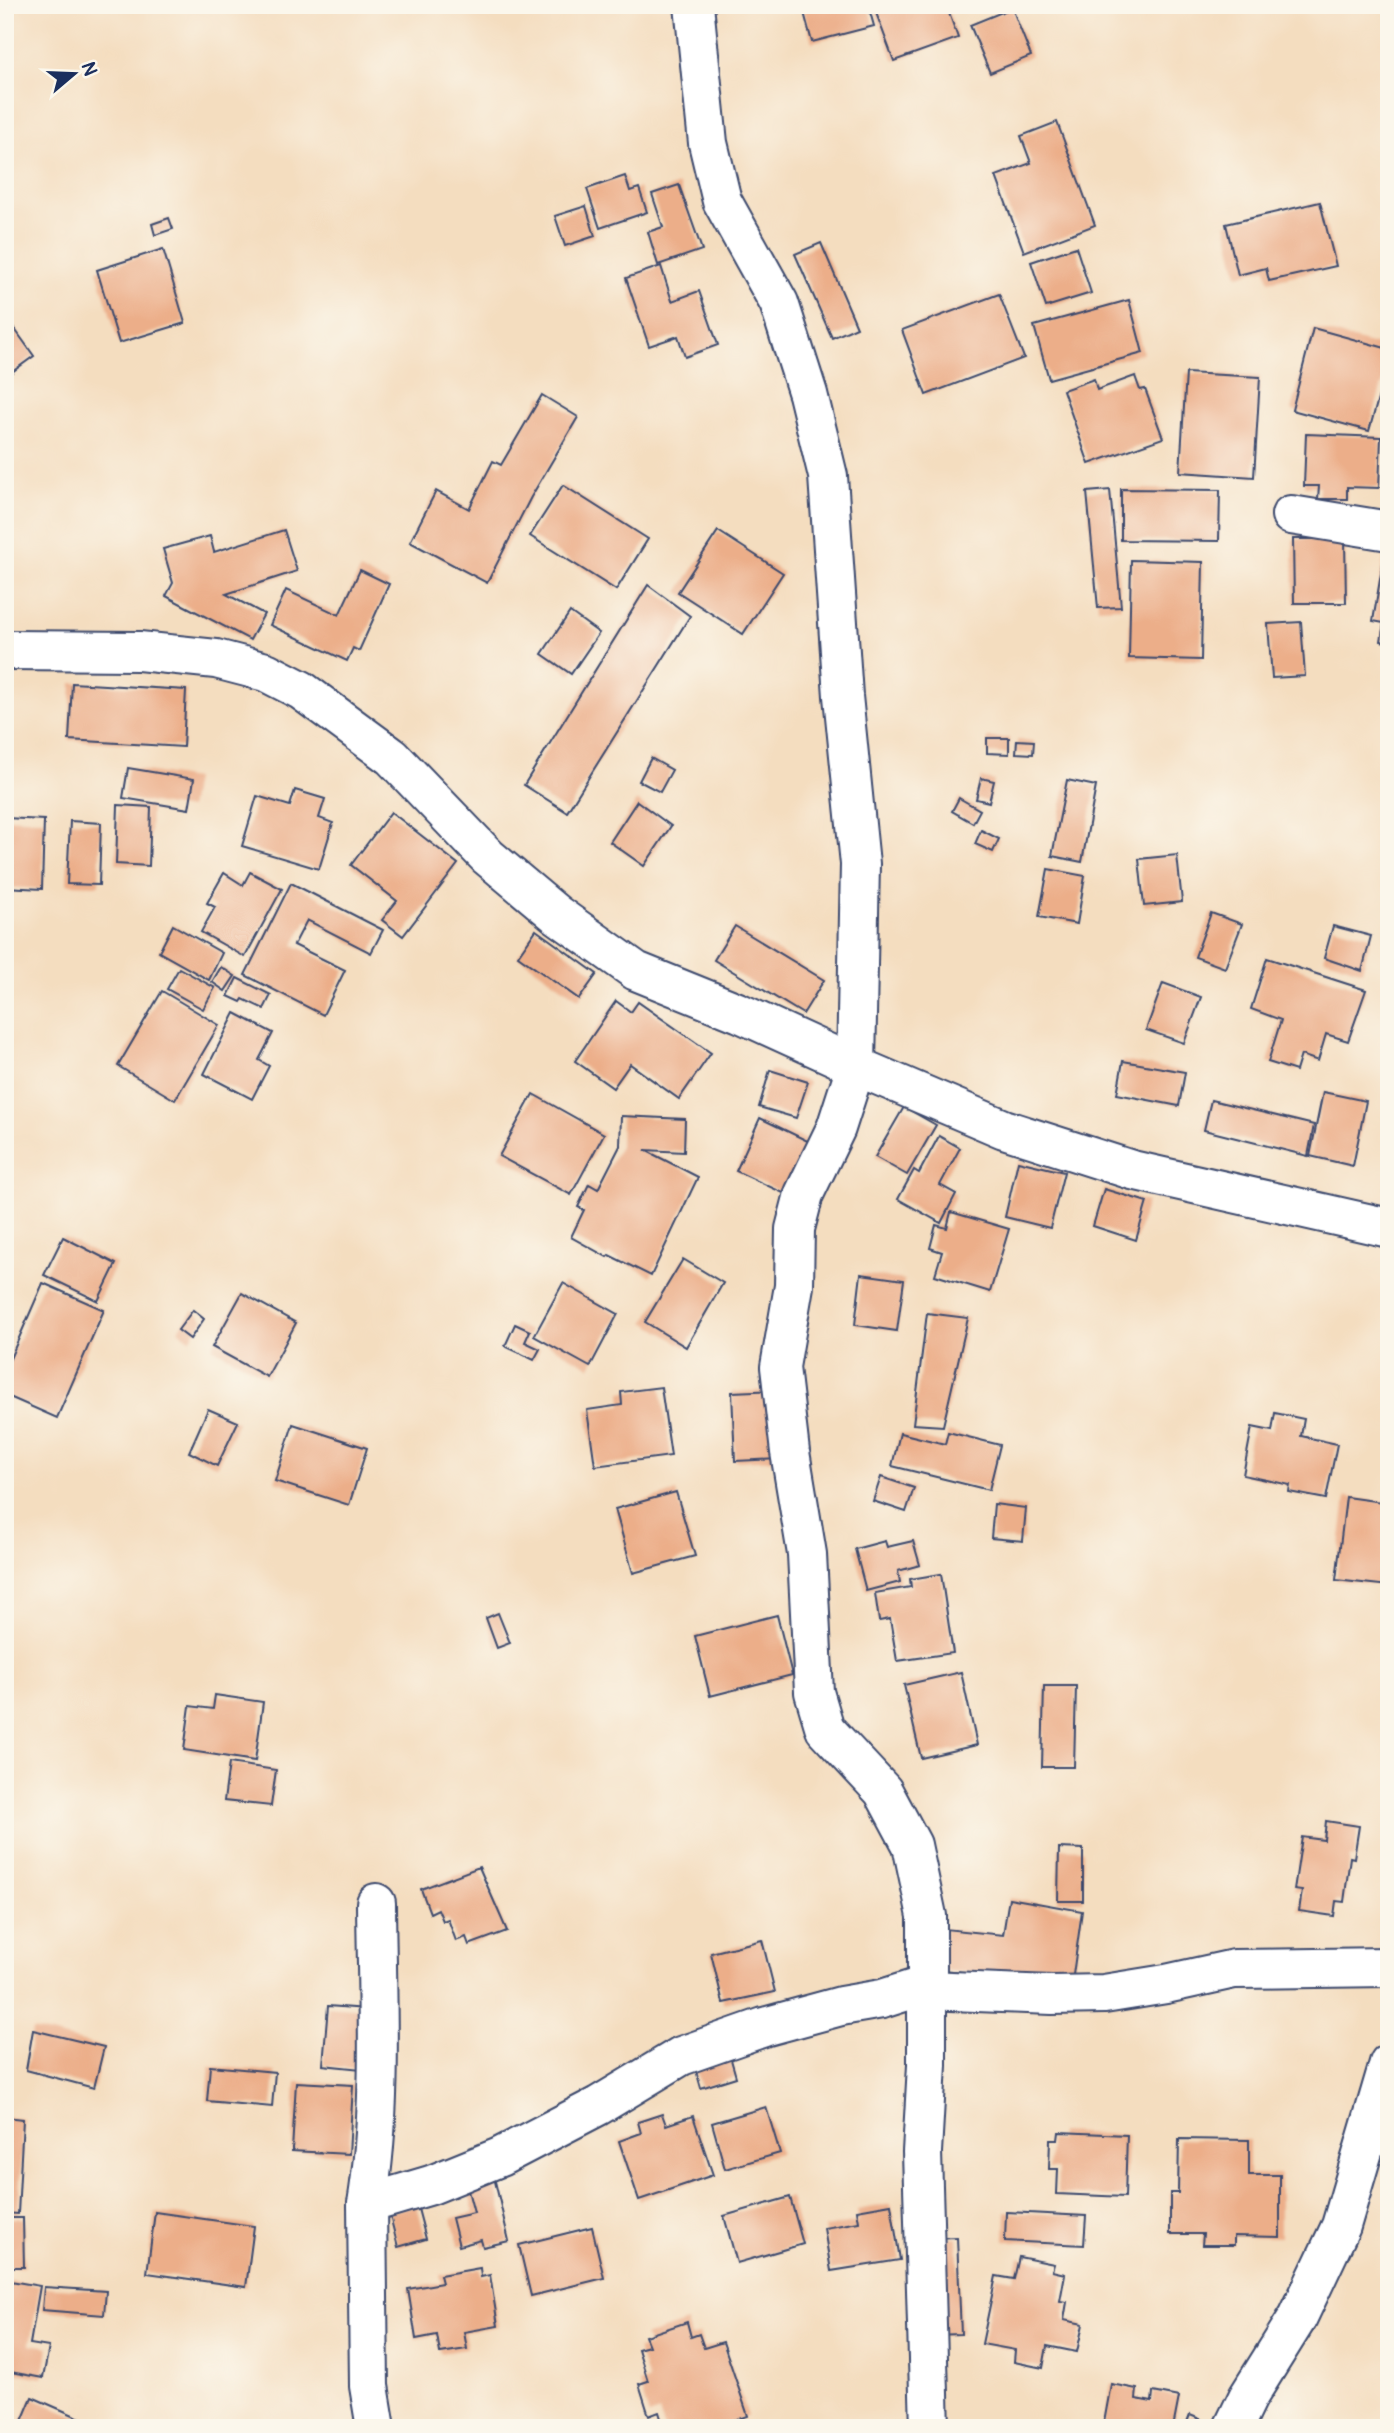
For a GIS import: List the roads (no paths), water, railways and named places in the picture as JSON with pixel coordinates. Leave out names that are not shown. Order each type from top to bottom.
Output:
[{"type":"street","points":[[694,5],[708,143],[722,201],[779,303],[808,394],[828,476],[843,696],[860,864],[856,1066],[836,1128],[804,1194],[795,1229],[794,1286],[780,1367],[790,1452],[807,1554],[814,1692],[825,1729],[883,1791],[912,1845],[927,1916],[927,2065],[922,2152],[930,2428]]},
{"type":"street","points":[[1291,515],[1389,531]]},
{"type":"street","points":[[5,650],[139,651],[216,659],[265,672],[301,690],[392,757],[498,866],[556,914],[636,971],[740,1013],[1004,1129],[1132,1170],[1389,1228]]},
{"type":"street","points":[[376,1903],[378,2103],[375,2153],[367,2204],[369,2386],[376,2428]]},
{"type":"street","points":[[367,2204],[431,2185],[500,2157],[598,2106],[681,2056],[764,2027],[841,2006],[882,1999],[926,1987],[1052,1995],[1104,1994],[1234,1969],[1389,1967]]},
{"type":"street","points":[[1233,2428],[1248,2397],[1298,2317],[1341,2226],[1389,2063]]}]
